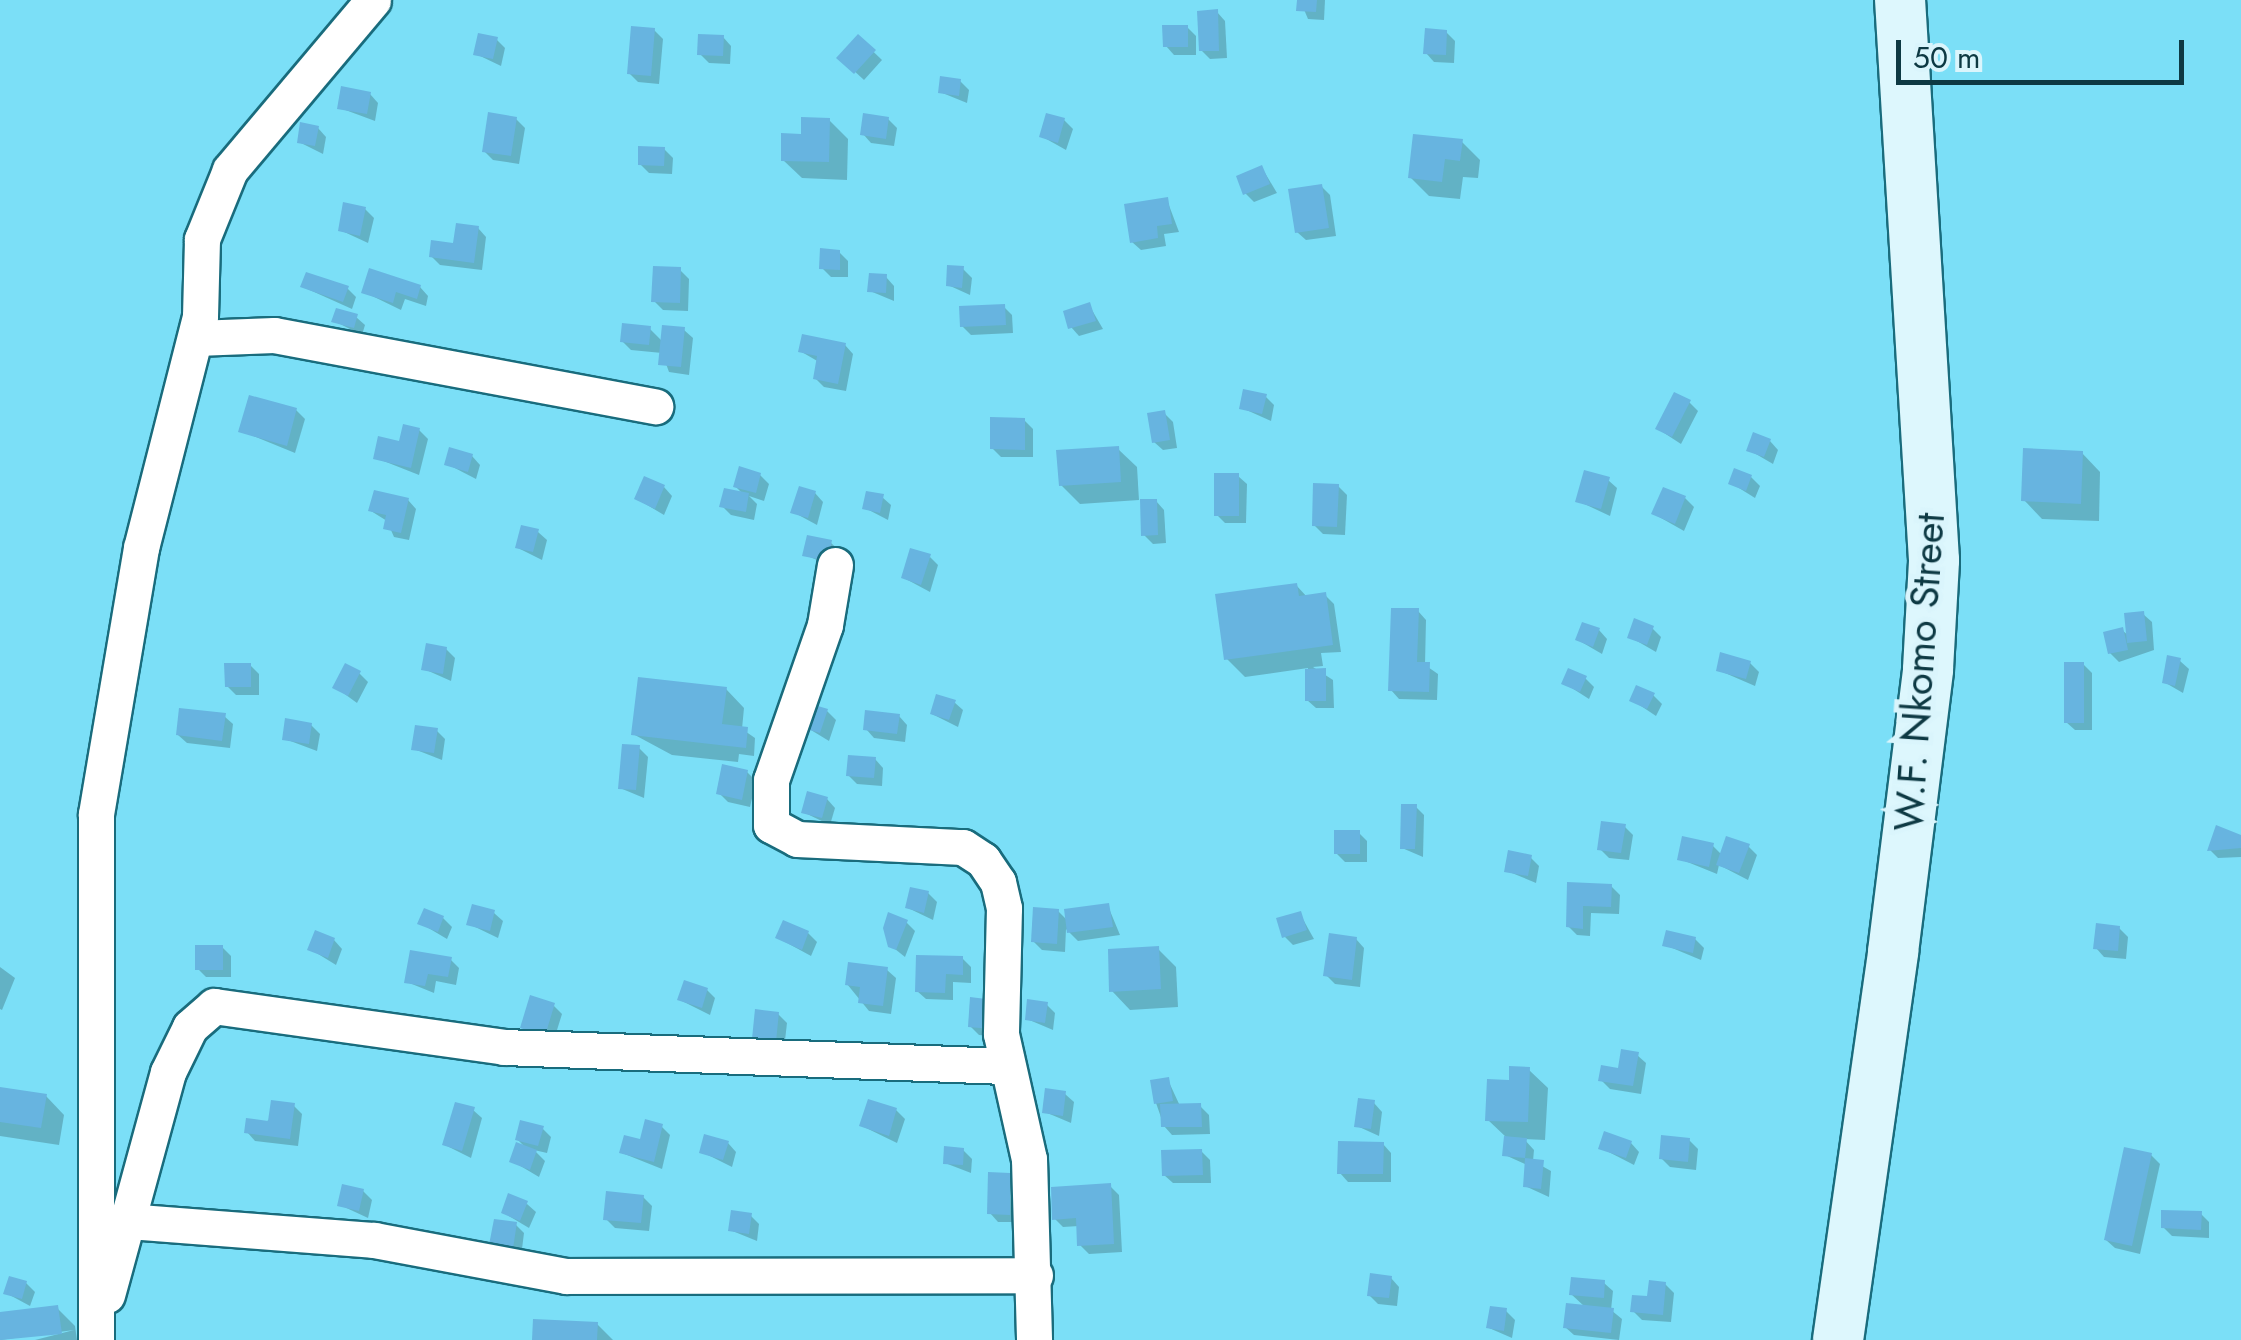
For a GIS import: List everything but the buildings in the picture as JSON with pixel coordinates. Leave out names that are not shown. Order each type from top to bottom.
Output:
[{"type":"main road","name":"W.F. Nkomo Street","points":[[1838,1340],[1896,933],[1928,670],[1934,560],[1900,0]]},
{"type":"street","points":[[96,1338],[96,814],[141,548],[196,338],[202,239],[230,170],[374,0]]},
{"type":"street","points":[[196,338],[274,336],[655,406]]},
{"type":"street","points":[[835,565],[826,625],[771,780],[770,825],[797,839],[950,845],[984,860],[1004,908],[1006,1066],[1029,1160],[1034,1340]]},
{"type":"street","points":[[96,1338],[168,1072],[190,1027],[214,1006],[504,1047],[1006,1066]]},
{"type":"street","points":[[127,1221],[374,1240],[566,1276],[1034,1275]]}]
